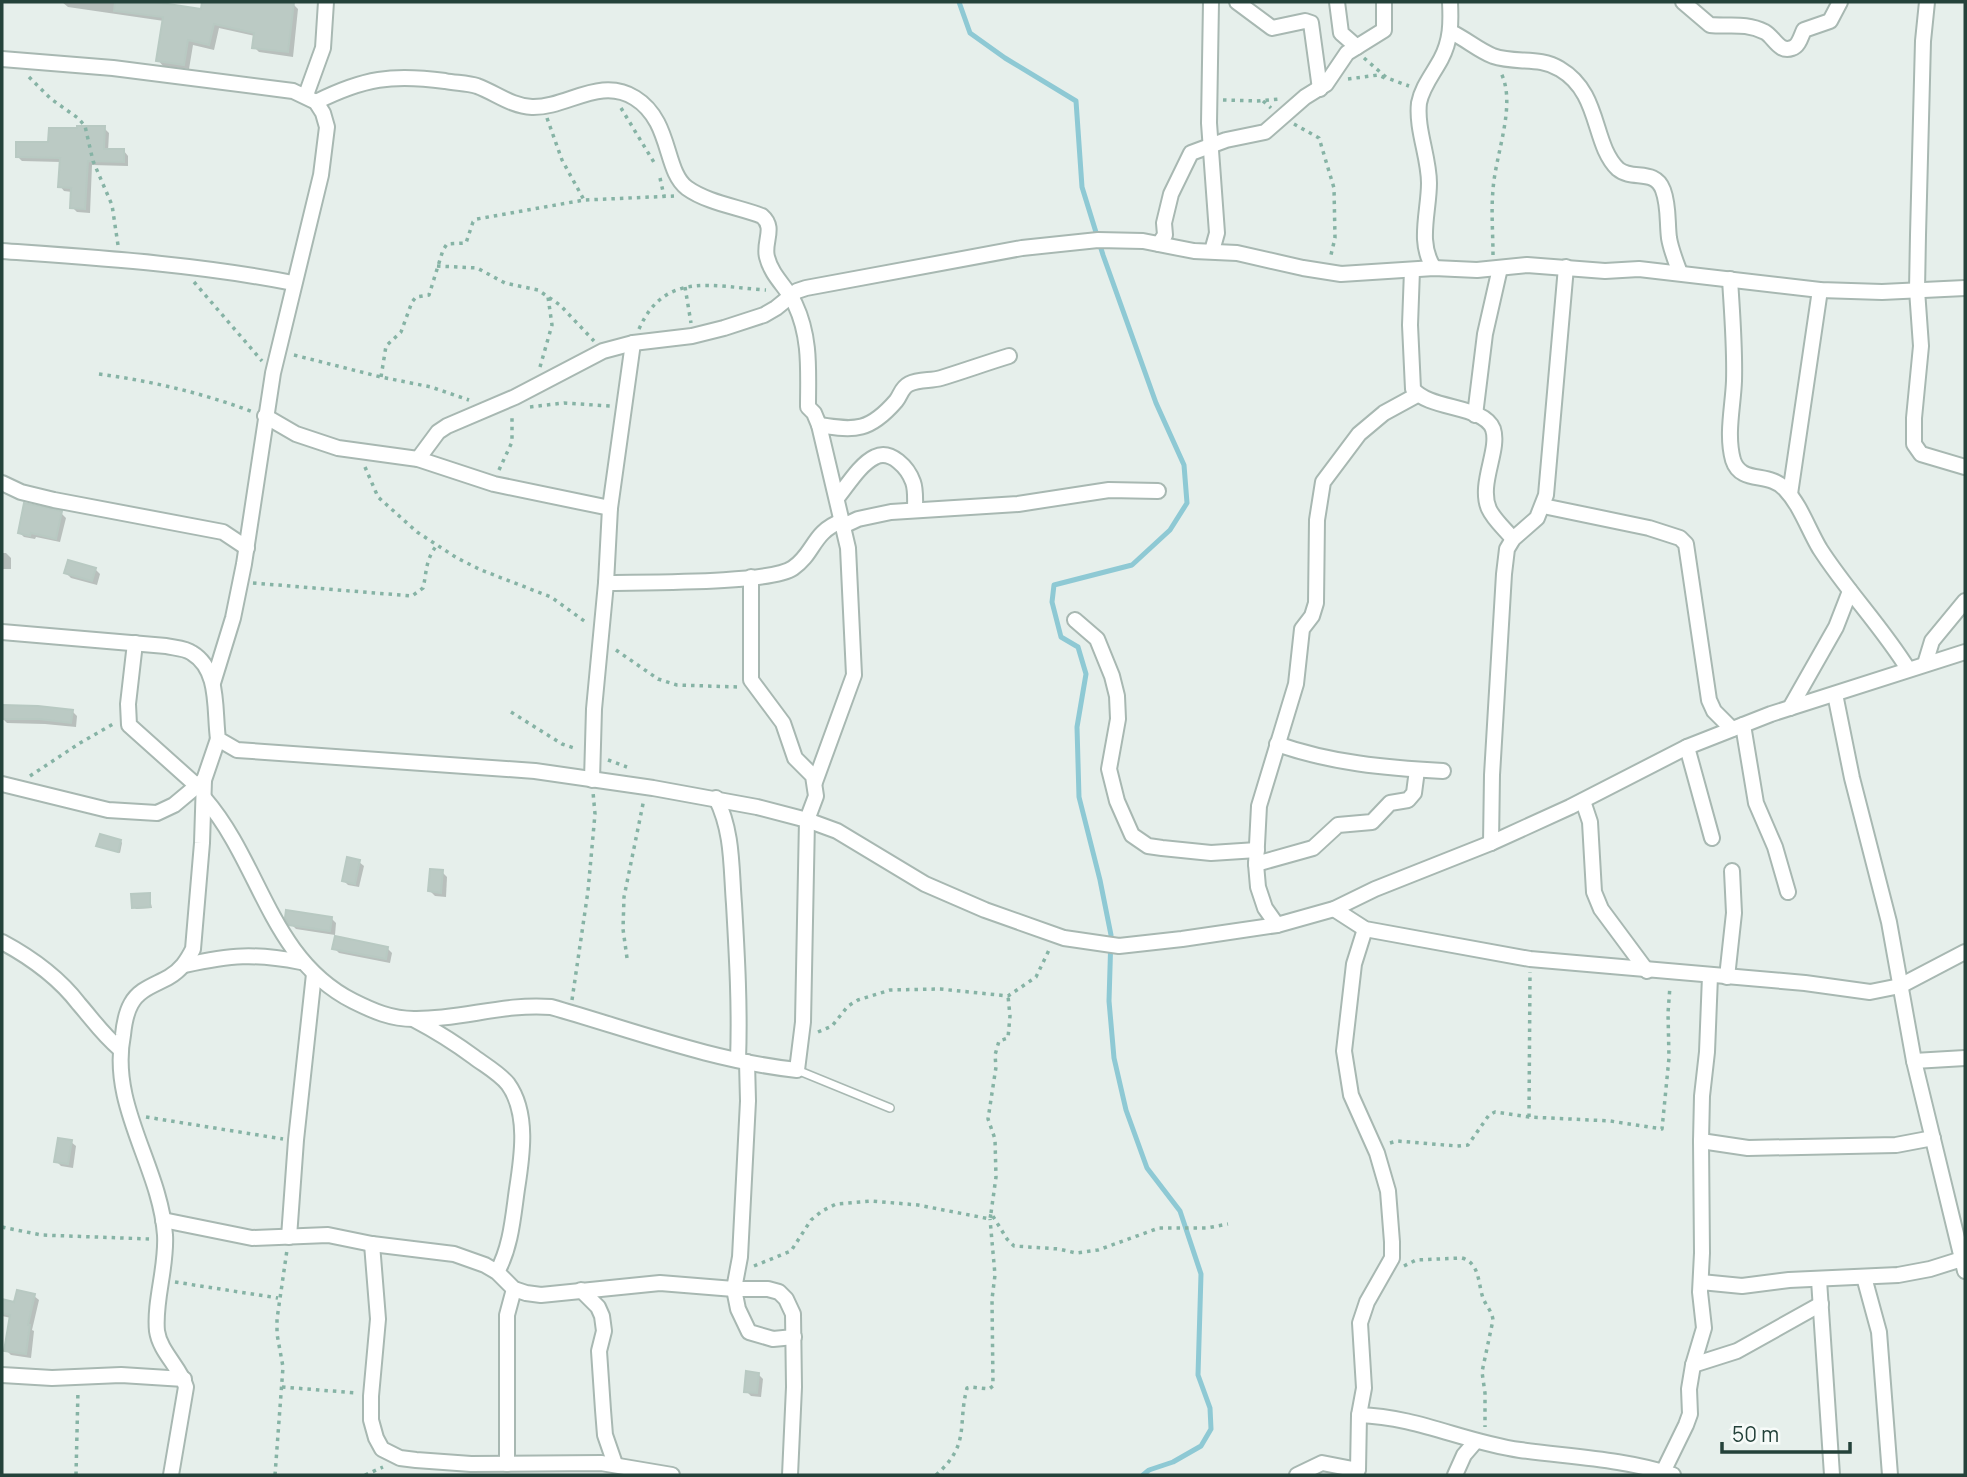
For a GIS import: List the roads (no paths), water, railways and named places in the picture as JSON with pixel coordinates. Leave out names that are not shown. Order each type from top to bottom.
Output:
[{"type":"street","points":[[213,683],[233,618],[247,548],[273,373],[321,175],[327,127],[311,98],[323,48],[326,2]]},
{"type":"street","points":[[1211,2],[1210,145],[1217,233],[1212,251]]},
{"type":"street","points":[[1237,2],[1272,28],[1305,21],[1311,23],[1323,86]]},
{"type":"street","points":[[1337,2],[1340,33],[1357,47]]},
{"type":"street","points":[[1159,244],[1166,236],[1164,223],[1171,194],[1187,160],[1196,150],[1260,134],[1305,97],[1323,86],[1343,57],[1384,30],[1384,2]]},
{"type":"street","points":[[1434,268],[1425,247],[1429,182],[1419,105],[1424,88],[1442,57],[1451,32],[1450,2]]},
{"type":"street","points":[[1683,2],[1710,25],[1729,23],[1753,28],[1771,37],[1782,48],[1790,49],[1797,45],[1804,30],[1830,21],[1840,2]]},
{"type":"street","points":[[1927,2],[1923,41],[1917,290],[1921,346],[1914,444],[1921,454],[1965,467]]},
{"type":"street","points":[[1451,32],[1492,55],[1504,59],[1545,62],[1561,69],[1575,80],[1592,110],[1615,166],[1623,173],[1647,175],[1662,188],[1667,206],[1670,246],[1680,273]]},
{"type":"street","points":[[8,59],[113,68],[261,86],[293,91],[311,98],[373,79],[397,76],[476,86],[520,106],[544,106],[594,91],[624,92],[647,107],[657,121],[677,175],[686,187],[762,216],[767,221],[770,231],[766,255],[774,276],[786,291],[802,322],[809,363],[808,407],[819,425],[843,524],[850,580],[854,675],[815,782],[816,796],[807,820],[803,1022],[797,1070],[742,1061],[669,1043],[551,1007],[528,1005],[414,1019],[373,1012],[341,995],[301,961],[283,936],[233,837],[205,799]]},
{"type":"street","points":[[418,459],[438,432],[447,426],[489,407],[513,401],[528,390],[603,351],[633,343],[692,336],[764,315],[786,291],[1022,248],[1098,240],[1159,244],[1327,272],[1366,274],[1434,268],[1497,269],[1527,265],[1605,271],[1639,269],[1820,290],[1965,288]]},
{"type":"street","points":[[2,251],[242,273],[293,283]]},
{"type":"street","points":[[1491,843],[1492,775],[1507,548],[1513,538],[1537,518],[1544,506],[1549,477],[1566,267]]},
{"type":"street","points":[[1475,415],[1485,334],[1497,269]]},
{"type":"street","points":[[1412,270],[1409,325],[1413,389],[1418,395],[1485,420],[1493,430],[1493,448],[1485,494],[1489,510],[1513,538]]},
{"type":"street","points":[[1730,279],[1734,380],[1729,435],[1738,471],[1778,482],[1790,495],[1819,546],[1850,591],[1889,639],[1908,669]]},
{"type":"street","points":[[1790,495],[1820,290]]},
{"type":"street","points":[[592,780],[594,709],[610,508],[633,343]]},
{"type":"street","points":[[819,425],[848,429],[866,427],[880,417],[895,402],[903,388],[910,384],[939,378],[1009,356]]},
{"type":"street","points":[[1277,925],[1265,908],[1258,887],[1256,857],[1259,806],[1296,684],[1302,629],[1312,616],[1316,603],[1317,520],[1323,482],[1366,428],[1384,413],[1418,395]]},
{"type":"street","points":[[265,416],[296,434],[338,448],[418,459],[494,484],[610,508]]},
{"type":"street","points":[[837,498],[873,458],[885,456],[900,463],[908,473],[913,483],[915,510]]},
{"type":"street","points":[[2,483],[21,492],[54,500],[223,532],[247,548]]},
{"type":"street","points":[[606,583],[714,581],[782,572],[792,569],[819,534],[830,526],[891,512],[1018,504],[1109,490],[1158,491]]},
{"type":"street","points":[[1544,506],[1671,533],[1686,544],[1709,701],[1714,711],[1737,727],[1756,803],[1775,848],[1788,892]]},
{"type":"street","points":[[751,576],[751,680],[783,723],[795,758],[808,769],[815,782]]},
{"type":"street","points":[[1790,708],[1836,627],[1850,591]]},
{"type":"street","points":[[1925,664],[1932,641],[1965,601]]},
{"type":"street","points":[[1075,620],[1097,639],[1112,676],[1117,696],[1118,719],[1109,769],[1117,800],[1132,835],[1148,846],[1256,857],[1313,848],[1338,825],[1372,822],[1390,803],[1408,800],[1414,793],[1417,770]]},
{"type":"street","points":[[2,632],[166,646],[191,651],[207,665],[213,683],[218,739],[200,783],[174,805],[157,813],[108,810],[9,785]]},
{"type":"street","points":[[135,643],[127,717],[129,725],[135,733],[200,783],[205,799],[193,949],[185,965]]},
{"type":"street","points":[[218,739],[237,750],[260,753],[535,771],[716,798],[807,820],[837,831],[955,899],[1055,936],[1119,946],[1277,925],[1334,909],[1583,801],[1687,747],[1790,708],[1965,652]]},
{"type":"street","points":[[1701,1282],[1741,1286],[1864,1277],[1965,1262],[1914,1061],[1889,922],[1852,778],[1835,694]]},
{"type":"street","points":[[1277,744],[1308,755],[1387,769],[1443,771]]},
{"type":"street","points":[[1687,747],[1712,838]]},
{"type":"street","points":[[716,798],[724,815],[731,845],[747,1138],[736,1282],[737,1309],[749,1332],[773,1339],[794,1337]]},
{"type":"street","points":[[1583,801],[1590,822],[1594,892],[1601,909],[1647,971]]},
{"type":"street","points":[[1727,977],[1734,913],[1732,871]]},
{"type":"street","points":[[1334,909],[1365,929],[1530,959],[1805,983],[1870,992],[1900,986],[1965,952]]},
{"type":"street","points":[[1297,1475],[1322,1463],[1358,1469],[1359,1415],[1364,1388],[1360,1323],[1367,1301],[1384,1276],[1392,1258],[1388,1191],[1377,1153],[1351,1096],[1344,1051],[1354,964],[1365,929]]},
{"type":"street","points":[[2,943],[24,954],[62,986],[99,1030],[120,1049]]},
{"type":"street","points":[[172,1475],[185,1399],[184,1379],[162,1346],[158,1331],[164,1228],[150,1173],[129,1115],[121,1075],[120,1049],[131,1004],[139,993],[185,965],[229,956],[254,955],[301,961]]},
{"type":"street","points":[[289,1237],[296,1140],[314,974]]},
{"type":"street","points":[[1359,1415],[1424,1424],[1476,1441],[1521,1450],[1569,1455],[1668,1473],[1690,1414],[1689,1389],[1703,1328],[1701,1141],[1710,976]]},
{"type":"street","points":[[414,1019],[447,1037],[499,1075],[515,1098],[520,1119],[521,1163],[506,1251],[497,1272]]},
{"type":"street","points":[[1914,1061],[1965,1058]]},
{"type":"street","points":[[1701,1141],[1748,1148],[1896,1145],[1933,1139]]},
{"type":"street","points":[[164,1228],[252,1238],[328,1235],[372,1244],[454,1254],[497,1272],[514,1289],[526,1293],[541,1294],[660,1283],[736,1282],[779,1292],[791,1305],[794,1337],[790,1475]]},
{"type":"street","points":[[372,1244],[379,1319],[371,1420],[382,1449],[391,1455],[408,1459],[471,1464],[615,1464],[672,1475]]},
{"type":"street","points":[[1864,1277],[1879,1332],[1890,1475]]},
{"type":"street","points":[[1819,1280],[1832,1475]]},
{"type":"street","points":[[508,1464],[507,1315],[514,1289]]},
{"type":"street","points":[[581,1290],[598,1307],[602,1316],[604,1331],[599,1351],[605,1435],[615,1464]]},
{"type":"street","points":[[1693,1366],[1737,1351],[1821,1304]]},
{"type":"street","points":[[2,1375],[121,1375],[184,1379]]},
{"type":"street","points":[[1455,1475],[1464,1455],[1476,1441]]},
{"type":"lane","points":[[797,1070],[890,1108]]},
{"type":"waterway","points":[[959,2],[970,33],[1005,58],[1076,101],[1082,187],[1103,255],[1156,403],[1184,465],[1187,503],[1170,530],[1132,565],[1054,585],[1052,602],[1061,637],[1078,647],[1086,674],[1077,727],[1079,797],[1111,935],[1109,1001],[1114,1058],[1126,1110],[1147,1168],[1180,1211],[1201,1274],[1198,1375],[1210,1408],[1211,1429],[1201,1446],[1143,1475]]}]
